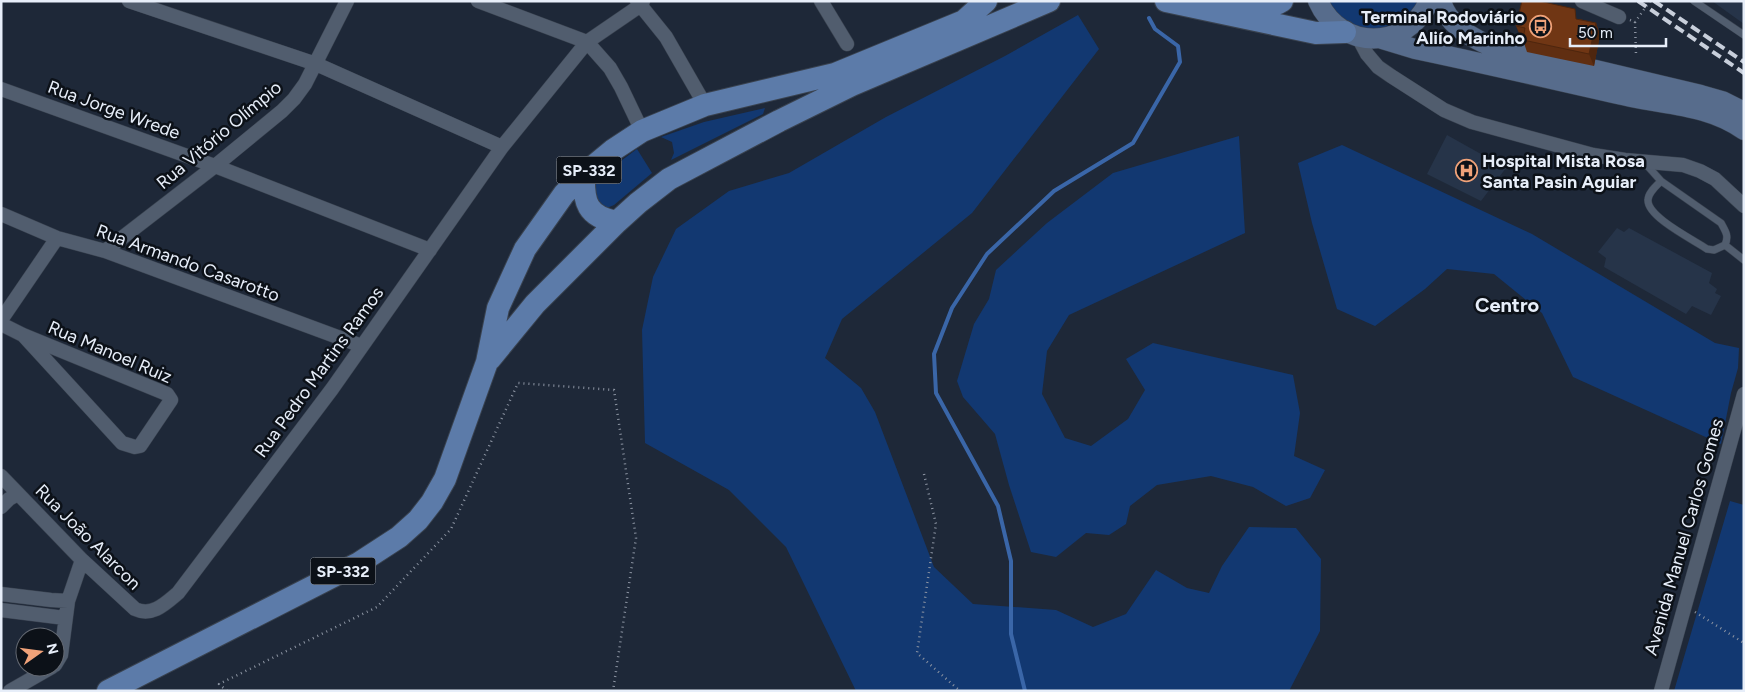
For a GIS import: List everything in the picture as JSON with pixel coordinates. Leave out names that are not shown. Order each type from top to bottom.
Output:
[{"type":"main road","points":[[964,29],[986,1]]},
{"type":"main road","name":"SP-332","points":[[488,362],[535,304],[638,203],[670,179],[757,132],[964,29],[1006,1]]},
{"type":"main road","name":"SP-332","points":[[108,691],[359,563],[398,537],[418,520],[432,502],[445,479],[488,362],[498,308],[525,249],[564,194],[584,174],[613,150],[642,131],[705,105],[835,74],[1049,1]]},
{"type":"main road","points":[[1166,1],[1308,32],[1352,35]]},
{"type":"main road","points":[[1228,1],[1260,7],[1270,6],[1282,1]]},
{"type":"main road","name":"SP-332","points":[[584,174],[586,202],[591,211],[598,216],[618,222]]},
{"type":"street","points":[[129,1],[316,64],[502,147]]},
{"type":"street","name":"Rua Vitório Olímpio","points":[[105,251],[215,166],[294,99],[306,84],[347,1]]},
{"type":"street","points":[[478,1],[587,42],[610,68],[642,131]]},
{"type":"street","points":[[821,1],[847,44]]},
{"type":"street","points":[[1318,1],[1330,20],[1352,35],[1378,67],[1444,110],[1472,122],[1593,155],[1683,165],[1715,179],[1744,206]]},
{"type":"street","points":[[1382,39],[1398,34],[1413,25],[1425,11],[1429,1]]},
{"type":"street","points":[[1441,1],[1445,12],[1454,24],[1465,33],[1486,44],[1708,97],[1722,101],[1744,112]]},
{"type":"street","points":[[1582,1],[1619,17]]},
{"type":"street","points":[[641,2],[666,38],[705,105]]},
{"type":"street","name":"Rua Pedro Martins Ramos","points":[[155,611],[178,594],[362,346],[502,147],[587,42],[641,2]]},
{"type":"street","points":[[1352,35],[1382,39],[1415,49],[1631,97],[1700,110],[1733,122],[1744,130]]},
{"type":"street","name":"Rua Jorge Wrede","points":[[1,89],[215,166],[430,250]]},
{"type":"street","name":"Rua Armando Casarotto","points":[[1,214],[57,238],[105,251],[362,346]]},
{"type":"street","points":[[1,320],[57,238]]},
{"type":"street","name":"Rua Manoel Ruiz","points":[[1,324],[23,335],[167,394],[171,400],[140,446],[135,447],[122,444],[23,335]]},
{"type":"street","name":"Avenida Manuel Carlos Gomes","points":[[1661,691],[1739,425],[1744,394]]},
{"type":"street","name":"Rua João Alarcon","points":[[1,476],[82,560],[135,609],[140,612],[155,611]]},
{"type":"street","points":[[1,506],[18,494]]},
{"type":"street","points":[[63,627],[68,601],[82,560]]},
{"type":"street","points":[[1,594],[68,601]]},
{"type":"street","points":[[1,610],[65,618]]},
{"type":"street","points":[[10,691],[32,677]]},
{"type":"lane","points":[[1694,1],[1744,35]]},
{"type":"lane","points":[[1644,162],[1661,181],[1721,224],[1728,239],[1725,245],[1714,250],[1707,249],[1657,217],[1649,209],[1648,200],[1650,193],[1661,181]]},
{"type":"lane","points":[[1725,245],[1744,260]]},
{"type":"path","points":[[1636,55],[1635,22],[1650,1]]},
{"type":"path","points":[[1619,17],[1635,22]]},
{"type":"path","points":[[227,691],[219,684],[378,607],[451,529],[518,383],[614,390],[636,538],[613,691]]},
{"type":"path","points":[[924,474],[936,524],[917,653],[960,691]]},
{"type":"path","points":[[1685,605],[1744,643]]},
{"type":"shaded area","points":[[1328,1],[1422,1],[1414,14],[1385,31],[1352,26],[1338,16]]},
{"type":"shaded area","points":[[1712,1],[1744,1],[1744,24]]},
{"type":"shaded area","points":[[1078,15],[1099,49],[972,213],[842,319],[825,358],[861,388],[875,412],[934,567],[973,604],[1056,610],[1093,627],[1126,614],[1156,570],[1187,588],[1209,593],[1222,566],[1249,527],[1296,528],[1321,559],[1320,631],[1289,691],[856,691],[786,547],[729,490],[645,443],[642,330],[653,277],[676,229],[729,191],[789,173],[886,117],[1005,56]]},
{"type":"shaded area","points":[[765,108],[763,114],[671,160],[674,153],[672,142],[661,137],[704,122]]},
{"type":"shaded area","name":"Hospital Mista Rosa Santa Pasin Aguiar","points":[[1447,135],[1506,168],[1481,201],[1427,174]]},
{"type":"shaded area","points":[[1239,136],[1245,233],[1069,315],[1047,351],[1042,394],[1065,438],[1091,446],[1128,419],[1145,390],[1126,359],[1153,343],[1293,375],[1300,413],[1294,456],[1325,470],[1310,498],[1286,506],[1253,487],[1211,476],[1157,485],[1130,506],[1126,524],[1109,535],[1086,533],[1056,557],[1031,552],[995,434],[963,397],[957,381],[974,324],[989,299],[996,270],[1047,223],[1113,173]]},
{"type":"shaded area","points":[[1342,145],[1532,234],[1715,343],[1739,348],[1738,368],[1721,444],[1573,377],[1542,313],[1494,274],[1447,269],[1425,289],[1375,326],[1337,309],[1312,223],[1298,163]]},
{"type":"shaded area","points":[[637,149],[652,173],[614,205],[602,210],[588,191],[602,175]]},
{"type":"shaded area","points":[[1617,228],[1624,232],[1629,228],[1712,273],[1709,283],[1717,289],[1715,293],[1721,296],[1711,315],[1692,306],[1686,314],[1604,267],[1606,258],[1598,252]]},
{"type":"shaded area","points":[[1730,501],[1744,505],[1744,691],[1674,691]]},
{"type":"building","points":[[1522,1],[1539,1],[1575,9],[1576,19],[1596,23],[1589,54],[1523,40],[1525,28],[1516,26]]},
{"type":"waterway","points":[[1025,691],[1011,634],[1011,561],[998,506],[936,393],[934,354],[952,308],[987,254],[1054,191],[1133,143],[1180,62],[1178,46],[1155,29],[1149,18]]},
{"type":"railway","points":[[1638,1],[1744,73]]},
{"type":"railway","points":[[1654,1],[1744,62]]},
{"type":"place","name":"Terminal Rodoviário Aliío Marinho","points":[[1541,27]]},
{"type":"place","name":"Hospital Mista Rosa Santa Pasin Aguiar","points":[[1466,171]]},
{"type":"district","name":"Centro","points":[[1507,305]]}]
